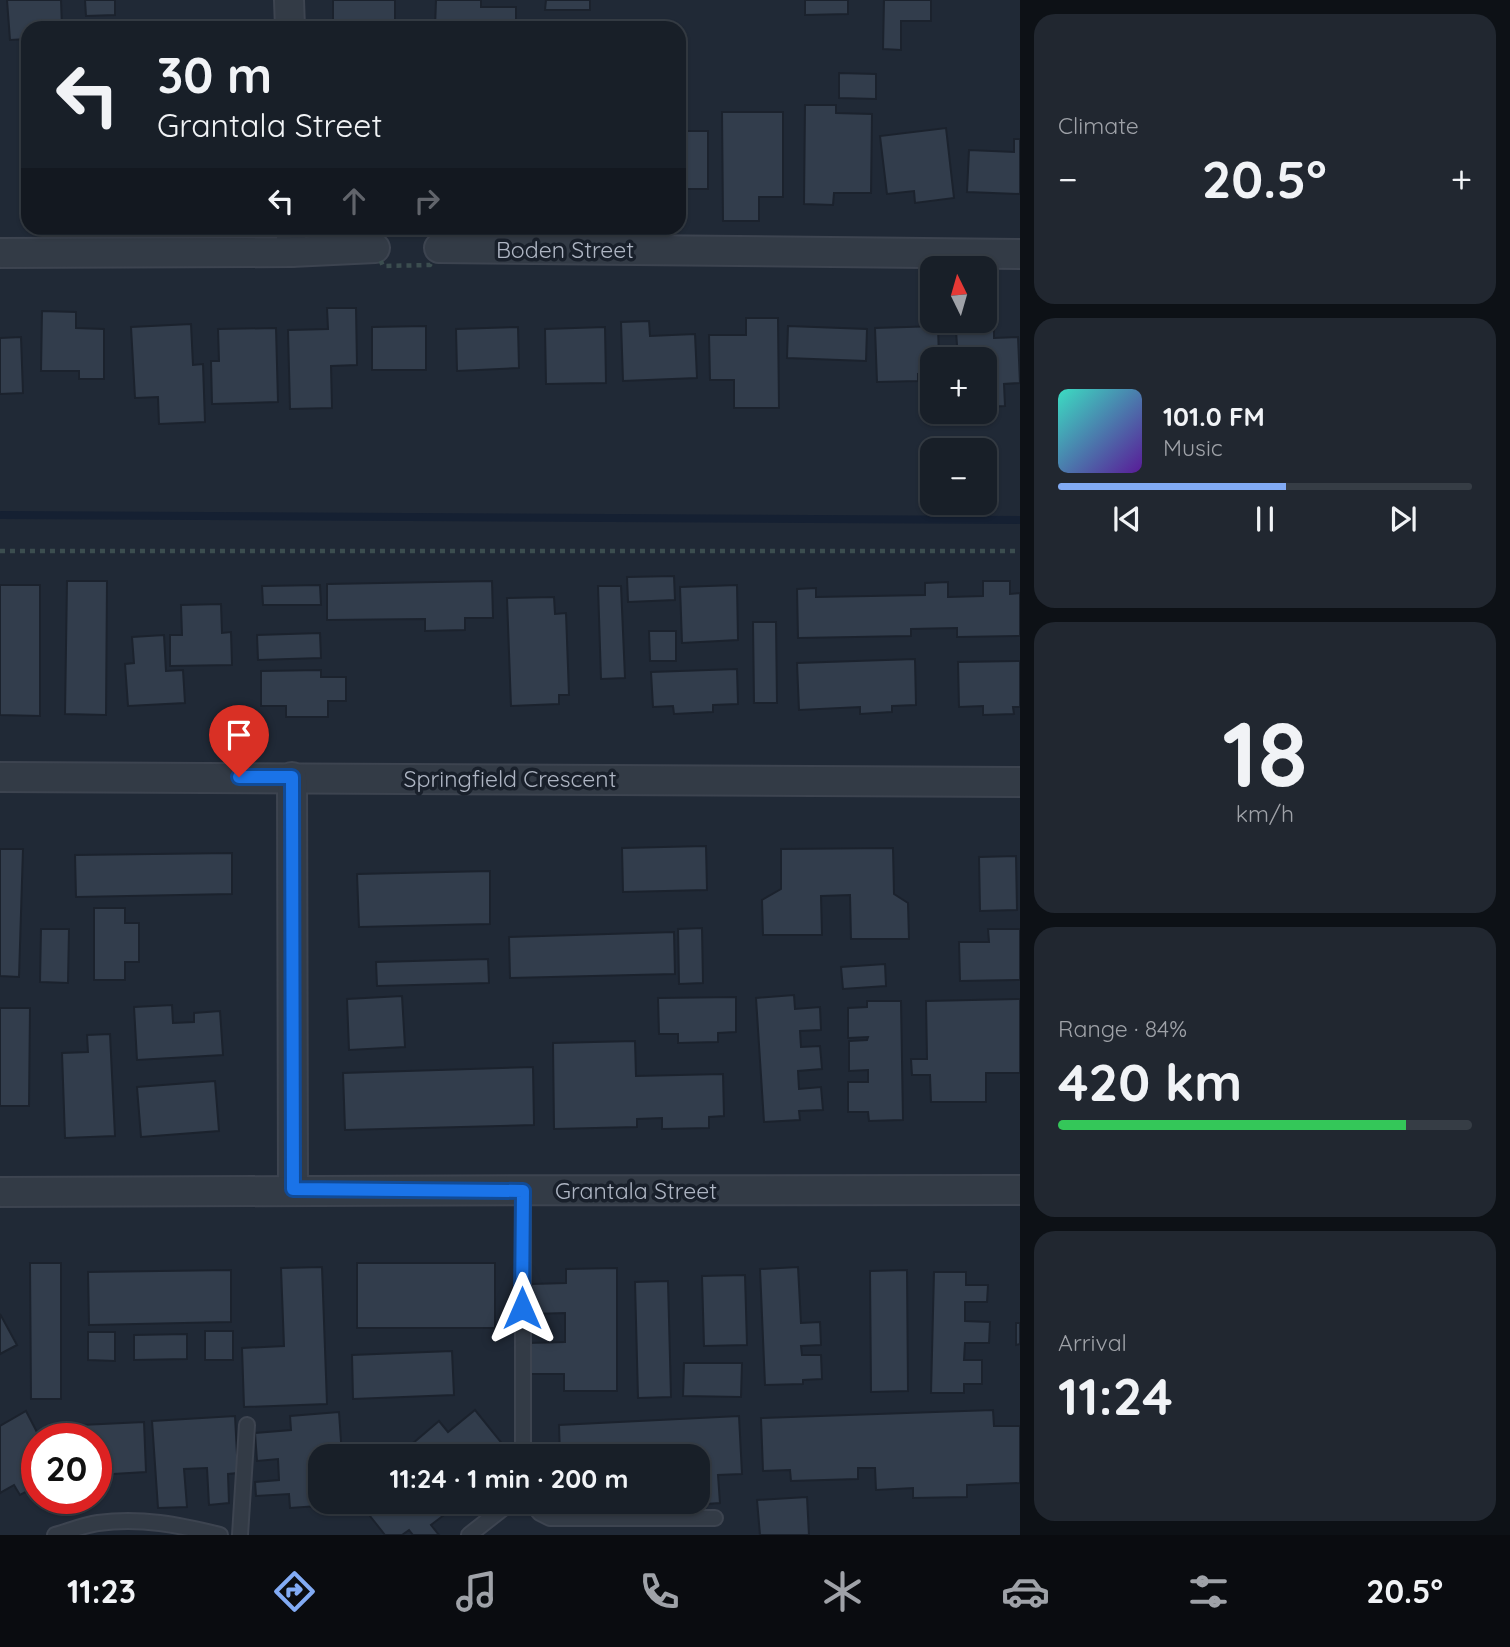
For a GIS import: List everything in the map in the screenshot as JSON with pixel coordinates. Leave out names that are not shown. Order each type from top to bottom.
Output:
[{"type":"street","points":[[289,0],[290,21]]},
{"type":"street","points":[[0,253],[291,240],[375,248]]},
{"type":"street","name":"Boden Street","points":[[439,248],[1020,254]]},
{"type":"street","name":"Springfield Crescent","points":[[0,777],[1020,782]]},
{"type":"street","points":[[292,777],[293,1189]]},
{"type":"street","name":"Grantala Street","points":[[0,1192],[293,1189],[1020,1190]]},
{"type":"lane","points":[[523,1191],[523,1444]]},
{"type":"lane","points":[[240,1535],[247,1425]]},
{"type":"lane","points":[[469,1535],[496,1514]]},
{"type":"lane","points":[[542,1514],[550,1518],[715,1518]]},
{"type":"lane","points":[[55,1535],[96,1523],[137,1520],[167,1522],[220,1535]]},
{"type":"path","points":[[383,235],[375,248],[383,266],[429,265],[439,248],[429,235]]},
{"type":"path","points":[[0,551],[1020,551]]},
{"type":"building","points":[[7,0],[61,0],[62,21],[21,21],[21,39],[10,40]]},
{"type":"building","points":[[85,0],[115,0],[115,15],[86,16]]},
{"type":"building","points":[[333,0],[395,0],[395,21],[333,21]]},
{"type":"building","points":[[436,0],[481,0],[481,7],[516,7],[516,21],[435,21]]},
{"type":"building","points":[[546,0],[590,0],[590,10],[545,10]]},
{"type":"building","points":[[805,0],[848,0],[848,14],[805,15]]},
{"type":"building","points":[[884,0],[931,0],[931,21],[901,21],[901,50],[883,49]]},
{"type":"building","points":[[839,73],[876,74],[876,99],[839,98]]},
{"type":"building","points":[[805,105],[836,105],[836,113],[872,114],[871,193],[834,193],[833,205],[804,204]]},
{"type":"building","points":[[722,112],[783,112],[783,197],[759,197],[759,221],[723,221]]},
{"type":"building","points":[[946,128],[954,198],[915,203],[914,191],[887,194],[880,136]]},
{"type":"building","points":[[686,131],[708,131],[708,189],[686,189]]},
{"type":"building","points":[[1014,139],[1020,139],[1020,194],[967,192],[969,150],[1014,152]]},
{"type":"building","points":[[327,308],[356,308],[357,365],[331,366],[332,408],[290,409],[288,330],[328,329]]},
{"type":"building","points":[[42,311],[76,312],[76,328],[104,329],[104,379],[79,379],[79,371],[41,371]]},
{"type":"building","points":[[746,318],[778,318],[779,408],[734,408],[734,380],[710,380],[709,335],[746,335]]},
{"type":"building","points":[[649,321],[650,336],[695,334],[697,378],[623,381],[621,322]]},
{"type":"building","points":[[191,324],[193,365],[203,364],[205,422],[159,424],[158,397],[135,398],[131,327]]},
{"type":"building","points":[[426,326],[426,370],[372,370],[372,327]]},
{"type":"building","points":[[788,326],[867,329],[866,361],[787,358]]},
{"type":"building","points":[[518,327],[519,368],[457,371],[456,329]]},
{"type":"building","points":[[605,327],[606,383],[546,384],[545,329]]},
{"type":"building","points":[[920,327],[920,333],[938,333],[939,347],[920,347],[918,381],[877,382],[875,328]]},
{"type":"building","points":[[276,328],[278,402],[212,404],[211,361],[219,361],[218,329]]},
{"type":"building","points":[[956,333],[994,333],[994,338],[1018,337],[1020,383],[1004,384],[1005,406],[997,406],[997,347],[957,347]]},
{"type":"building","points":[[21,337],[23,393],[0,394],[0,338]]},
{"type":"building","points":[[674,576],[675,600],[628,602],[627,577]]},
{"type":"building","points":[[67,581],[107,581],[106,715],[65,714]]},
{"type":"building","points":[[492,581],[493,618],[465,618],[465,630],[425,631],[425,619],[327,620],[327,584]]},
{"type":"building","points":[[983,581],[1010,581],[1010,594],[1020,593],[1020,636],[957,637],[957,628],[911,629],[911,636],[798,638],[797,589],[816,588],[816,597],[925,595],[925,583],[948,582],[948,597],[983,596]]},
{"type":"building","points":[[0,585],[40,585],[40,716],[0,715]]},
{"type":"building","points":[[320,585],[321,605],[263,605],[262,586]]},
{"type":"building","points":[[737,585],[738,640],[682,643],[680,587]]},
{"type":"building","points":[[598,586],[621,586],[625,678],[601,679]]},
{"type":"building","points":[[554,597],[555,614],[566,613],[569,695],[559,695],[559,704],[511,706],[507,598]]},
{"type":"building","points":[[221,604],[222,633],[231,632],[232,665],[170,666],[170,635],[182,635],[181,605]]},
{"type":"building","points":[[753,622],[776,622],[777,703],[754,703]]},
{"type":"building","points":[[649,631],[676,631],[676,661],[650,661]]},
{"type":"building","points":[[320,633],[321,658],[258,660],[257,635]]},
{"type":"building","points":[[164,635],[166,671],[183,670],[185,703],[128,706],[125,664],[134,663],[132,637]]},
{"type":"building","points":[[915,659],[916,705],[892,706],[892,712],[860,714],[860,707],[799,710],[797,663]]},
{"type":"building","points":[[1020,661],[1020,707],[1013,707],[1014,714],[983,715],[983,706],[959,707],[958,662]]},
{"type":"building","points":[[737,669],[738,704],[713,705],[713,712],[674,714],[673,706],[653,707],[651,672]]},
{"type":"building","points":[[321,670],[321,677],[346,677],[346,701],[328,701],[328,717],[286,717],[286,706],[261,706],[261,671]]},
{"type":"building","points":[[706,846],[707,890],[623,892],[622,848]]},
{"type":"building","points":[[893,848],[894,894],[908,903],[909,939],[851,939],[850,895],[821,896],[822,935],[763,935],[762,900],[781,889],[781,849]]},
{"type":"building","points":[[0,849],[23,849],[19,977],[0,976]]},
{"type":"building","points":[[232,853],[232,894],[76,897],[75,855]]},
{"type":"building","points":[[1016,856],[1017,910],[980,911],[979,857]]},
{"type":"building","points":[[490,871],[490,924],[359,927],[357,874]]},
{"type":"building","points":[[94,908],[125,908],[125,923],[139,923],[139,962],[125,962],[125,980],[94,980]]},
{"type":"building","points":[[702,928],[703,983],[679,984],[678,929]]},
{"type":"building","points":[[41,929],[69,929],[68,983],[40,982]]},
{"type":"building","points":[[988,929],[1020,929],[1020,980],[960,981],[959,942],[989,942]]},
{"type":"building","points":[[674,932],[675,974],[510,978],[509,937]]},
{"type":"building","points":[[488,959],[489,983],[377,986],[376,962]]},
{"type":"building","points":[[885,964],[886,986],[843,989],[841,967]]},
{"type":"building","points":[[794,995],[795,1009],[820,1007],[821,1030],[800,1031],[801,1047],[820,1046],[822,1069],[798,1071],[799,1089],[821,1087],[823,1110],[799,1111],[800,1120],[764,1122],[756,998]]},
{"type":"building","points":[[402,996],[405,1047],[349,1050],[347,999]]},
{"type":"building","points":[[736,997],[736,1032],[718,1033],[718,1042],[678,1043],[678,1034],[659,1034],[658,998]]},
{"type":"building","points":[[1020,999],[1020,1073],[986,1073],[986,1102],[931,1102],[930,1075],[912,1075],[911,1059],[927,1059],[926,1001]]},
{"type":"building","points":[[867,1001],[901,1001],[903,1120],[869,1121],[868,1112],[848,1112],[848,1082],[868,1082],[868,1070],[849,1071],[849,1041],[867,1040],[868,1037],[848,1038],[848,1008],[867,1007]]},
{"type":"building","points":[[172,1005],[173,1023],[194,1022],[194,1013],[220,1011],[223,1055],[137,1060],[134,1007]]},
{"type":"building","points":[[0,1008],[30,1008],[29,1106],[0,1106]]},
{"type":"building","points":[[110,1034],[115,1136],[65,1138],[62,1053],[88,1052],[87,1035]]},
{"type":"building","points":[[635,1041],[636,1076],[723,1074],[724,1116],[709,1117],[709,1128],[662,1129],[662,1118],[637,1119],[637,1127],[554,1129],[553,1043]]},
{"type":"building","points":[[533,1067],[534,1125],[345,1130],[343,1073]]},
{"type":"building","points":[[215,1081],[219,1131],[141,1137],[137,1087]]},
{"type":"building","points":[[30,1263],[61,1263],[61,1399],[31,1399]]},
{"type":"building","points":[[357,1263],[495,1263],[495,1328],[357,1328]]},
{"type":"building","points":[[322,1267],[327,1404],[244,1407],[242,1348],[284,1346],[281,1268]]},
{"type":"building","points":[[798,1267],[801,1323],[820,1322],[821,1345],[801,1346],[802,1355],[821,1355],[822,1379],[803,1380],[803,1384],[765,1385],[760,1269]]},
{"type":"building","points":[[617,1268],[617,1391],[564,1391],[564,1374],[528,1374],[527,1343],[565,1342],[565,1313],[531,1314],[531,1284],[566,1283],[566,1269]]},
{"type":"building","points":[[231,1270],[231,1322],[89,1325],[88,1272]]},
{"type":"building","points":[[907,1270],[908,1391],[871,1392],[870,1271]]},
{"type":"building","points":[[934,1272],[966,1272],[966,1285],[988,1285],[987,1302],[965,1302],[965,1321],[990,1322],[989,1343],[965,1343],[964,1360],[982,1360],[982,1384],[964,1384],[964,1393],[931,1393]]},
{"type":"building","points":[[745,1275],[747,1345],[704,1346],[702,1276]]},
{"type":"building","points":[[668,1281],[671,1397],[638,1398],[635,1282]]},
{"type":"building","points":[[0,1314],[17,1345],[0,1354]]},
{"type":"building","points":[[1016,1323],[1020,1323],[1020,1344],[1016,1345]]},
{"type":"building","points":[[205,1331],[233,1331],[233,1360],[205,1360]]},
{"type":"building","points":[[88,1332],[115,1332],[115,1361],[88,1360]]},
{"type":"building","points":[[187,1334],[187,1359],[134,1360],[134,1335]]},
{"type":"building","points":[[452,1351],[454,1395],[353,1399],[352,1355]]},
{"type":"building","points":[[684,1363],[742,1363],[741,1397],[683,1396]]},
{"type":"building","points":[[475,1410],[502,1444],[412,1444],[439,1421],[448,1432]]},
{"type":"building","points":[[993,1410],[994,1426],[1020,1426],[1020,1483],[967,1485],[967,1497],[913,1498],[913,1488],[876,1490],[875,1468],[858,1468],[858,1479],[791,1481],[790,1470],[763,1471],[761,1418]]},
{"type":"building","points":[[26,1411],[32,1423],[21,1423],[20,1495],[14,1485],[0,1493],[0,1426]]},
{"type":"building","points":[[339,1412],[341,1444],[308,1444],[308,1507],[290,1508],[289,1494],[256,1496],[255,1482],[279,1480],[278,1459],[257,1461],[255,1433],[291,1430],[290,1416]]},
{"type":"building","points":[[235,1416],[238,1473],[228,1474],[229,1503],[209,1505],[207,1468],[184,1469],[187,1507],[158,1508],[152,1421]]},
{"type":"building","points":[[739,1416],[742,1474],[718,1475],[720,1503],[710,1504],[710,1444],[560,1444],[559,1425]]},
{"type":"building","points":[[144,1422],[146,1472],[112,1474],[112,1424]]},
{"type":"building","points":[[807,1497],[809,1535],[760,1535],[757,1500]]},
{"type":"building","points":[[445,1514],[431,1525],[439,1535],[413,1535],[409,1530],[402,1535],[385,1535],[370,1516]]},
{"type":"waterway","points":[[0,515],[1020,520]]},
{"type":"route","points":[[239,777],[292,777],[293,1189],[523,1191],[522,1308]]}]
